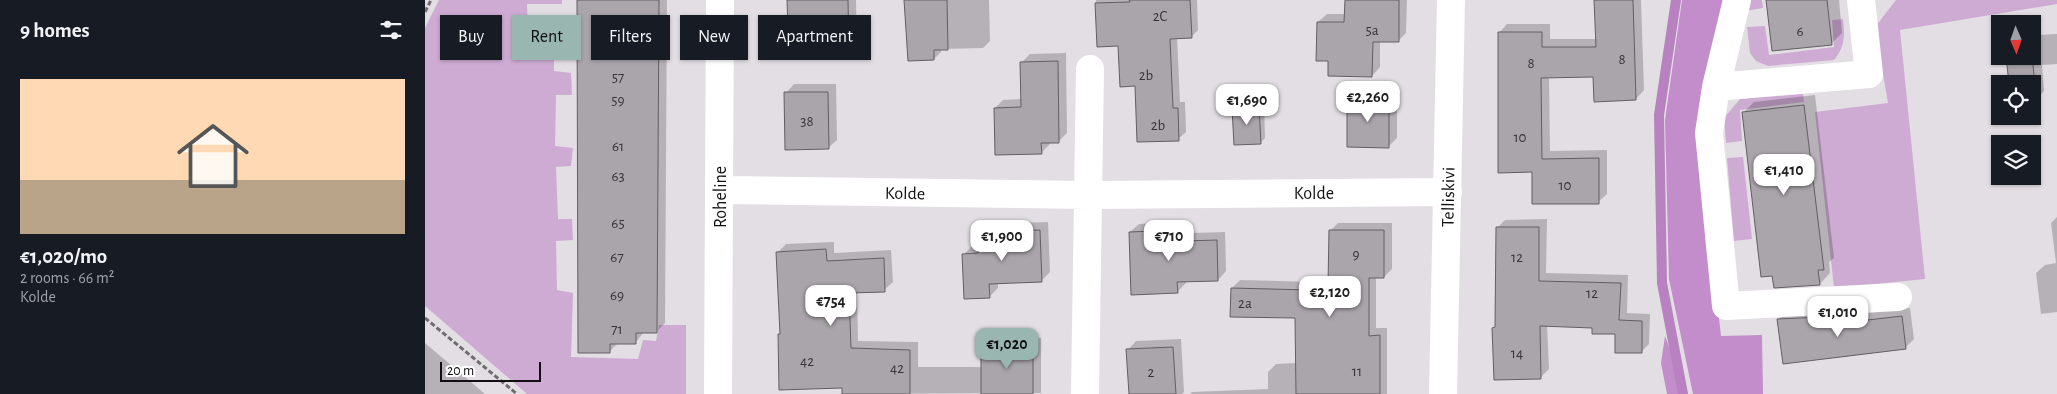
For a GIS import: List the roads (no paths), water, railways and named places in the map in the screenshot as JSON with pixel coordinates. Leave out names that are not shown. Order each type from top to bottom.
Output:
[{"type":"street","name":"Roheline","points":[[718,394],[721,0]]},
{"type":"street","name":"Telliskivi","points":[[1443,394],[1451,0]]},
{"type":"street","points":[[1737,0],[1716,87],[1709,133],[1726,306],[1898,297]]},
{"type":"street","points":[[1716,87],[1869,74],[1861,0]]},
{"type":"street","points":[[1085,394],[1090,69]]},
{"type":"street","name":"Kolde","points":[[720,190],[1089,195],[1448,192]]},
{"type":"waterway","points":[[1676,0],[1659,115],[1662,283],[1683,394]]}]
